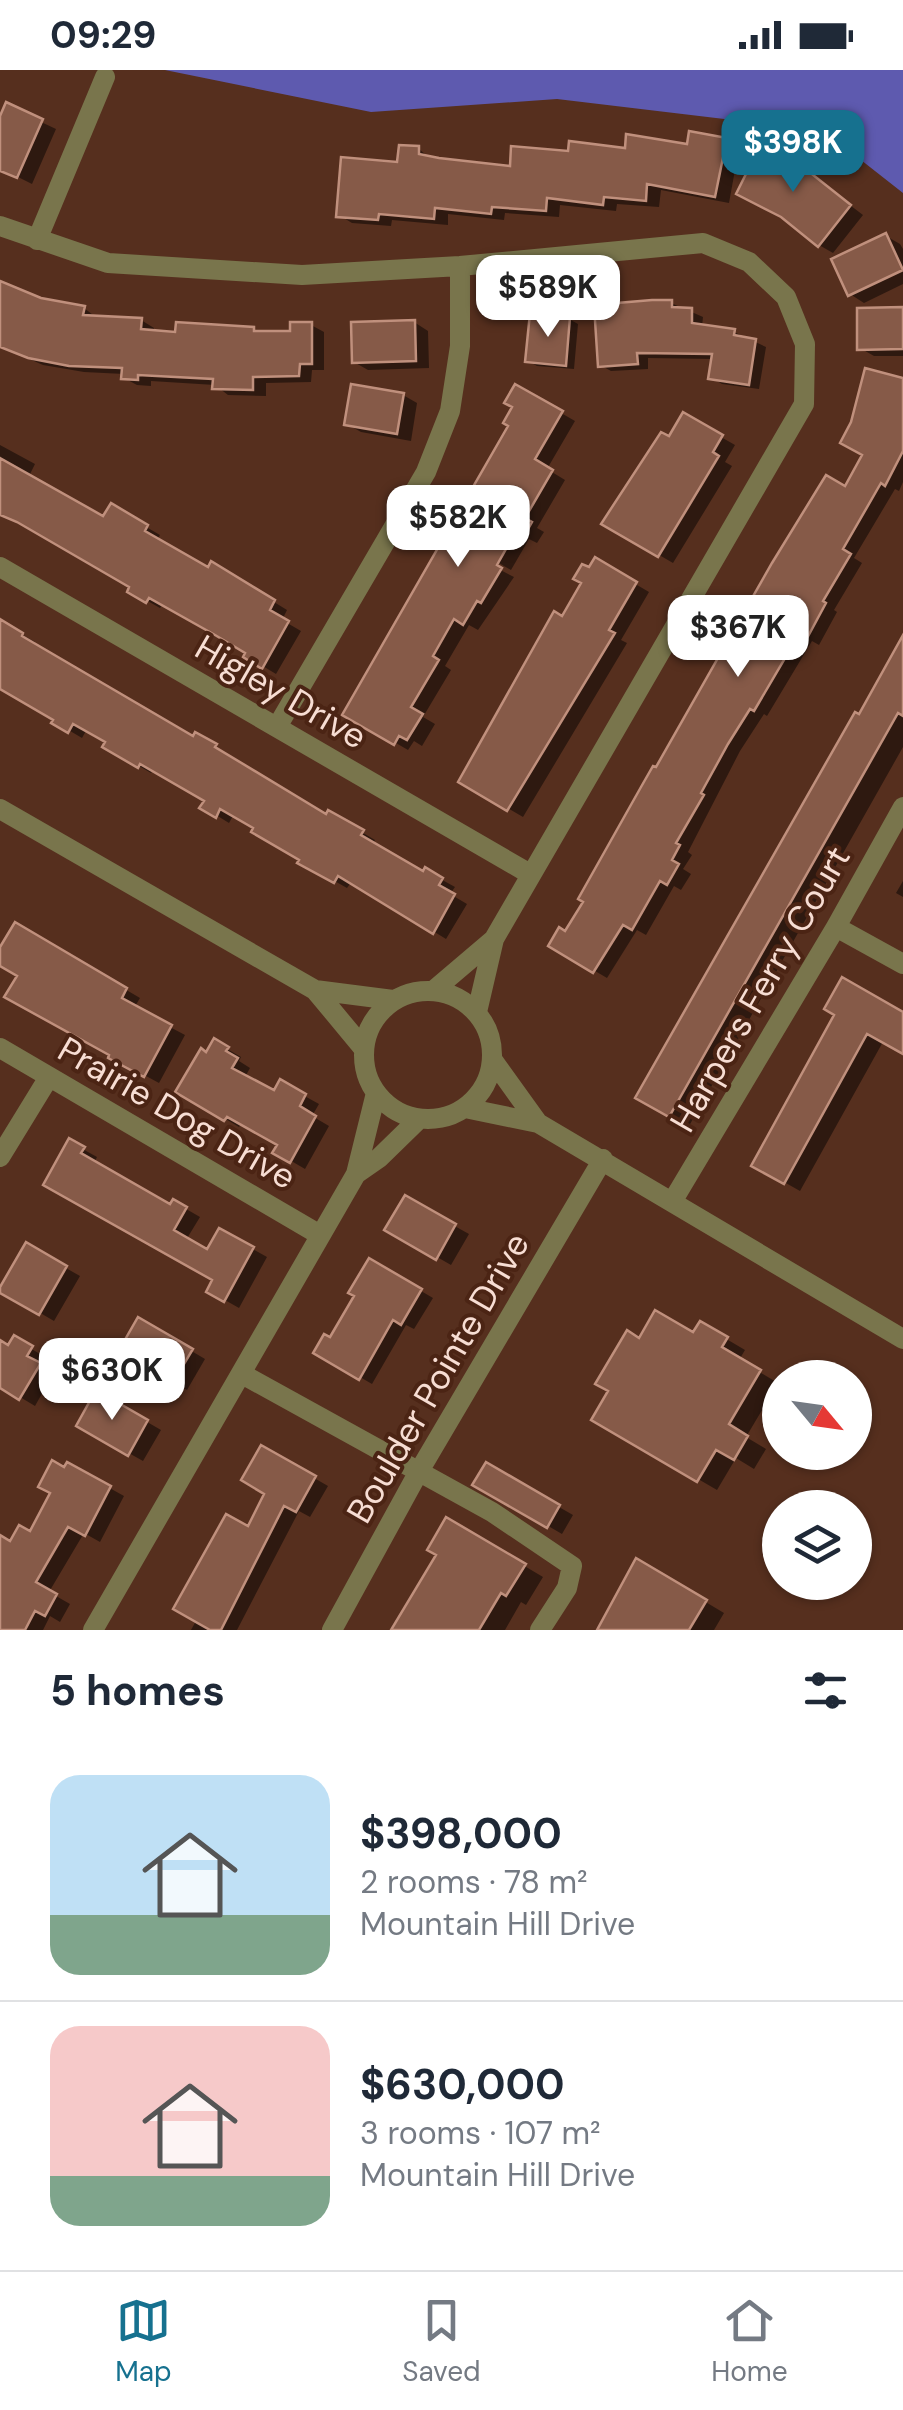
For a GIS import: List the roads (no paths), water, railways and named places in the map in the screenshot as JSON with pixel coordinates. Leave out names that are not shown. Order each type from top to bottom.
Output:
[{"type":"street","points":[[37,240],[105,77]]},
{"type":"street","points":[[0,226],[108,263],[302,275],[460,266],[703,243],[748,262],[786,297],[805,344],[804,404],[494,940],[477,1012]]},
{"type":"street","points":[[278,726],[426,472],[450,411],[460,346],[460,266]]},
{"type":"street","name":"Higley Drive","points":[[0,566],[530,874]]},
{"type":"street","name":"Harpers Ferry Court","points":[[672,1202],[903,807]]},
{"type":"street","points":[[0,810],[315,990],[364,1049]]},
{"type":"street","points":[[836,927],[903,964]]},
{"type":"street","points":[[434,990],[494,940]]},
{"type":"street","points":[[315,990],[393,1000]]},
{"type":"street","points":[[434,990],[450,994],[477,1012],[486,1026],[492,1059],[479,1095],[465,1108],[443,1118],[419,1119],[388,1106],[376,1093],[368,1080],[364,1049],[368,1030],[378,1013],[393,1000],[412,992],[434,990]]},
{"type":"street","name":"Prairie Dog Drive","points":[[0,1048],[320,1234]]},
{"type":"street","points":[[492,1059],[538,1123]]},
{"type":"street","points":[[0,1157],[48,1076]]},
{"type":"street","points":[[93,1630],[356,1174],[376,1093]]},
{"type":"street","points":[[465,1108],[538,1123],[903,1338]]},
{"type":"street","points":[[356,1174],[379,1158],[419,1119]]},
{"type":"street","name":"Boulder Pointe Drive","points":[[332,1630],[418,1474],[603,1160]]},
{"type":"street","points":[[242,1374],[492,1512],[572,1566],[567,1588],[540,1630]]}]
